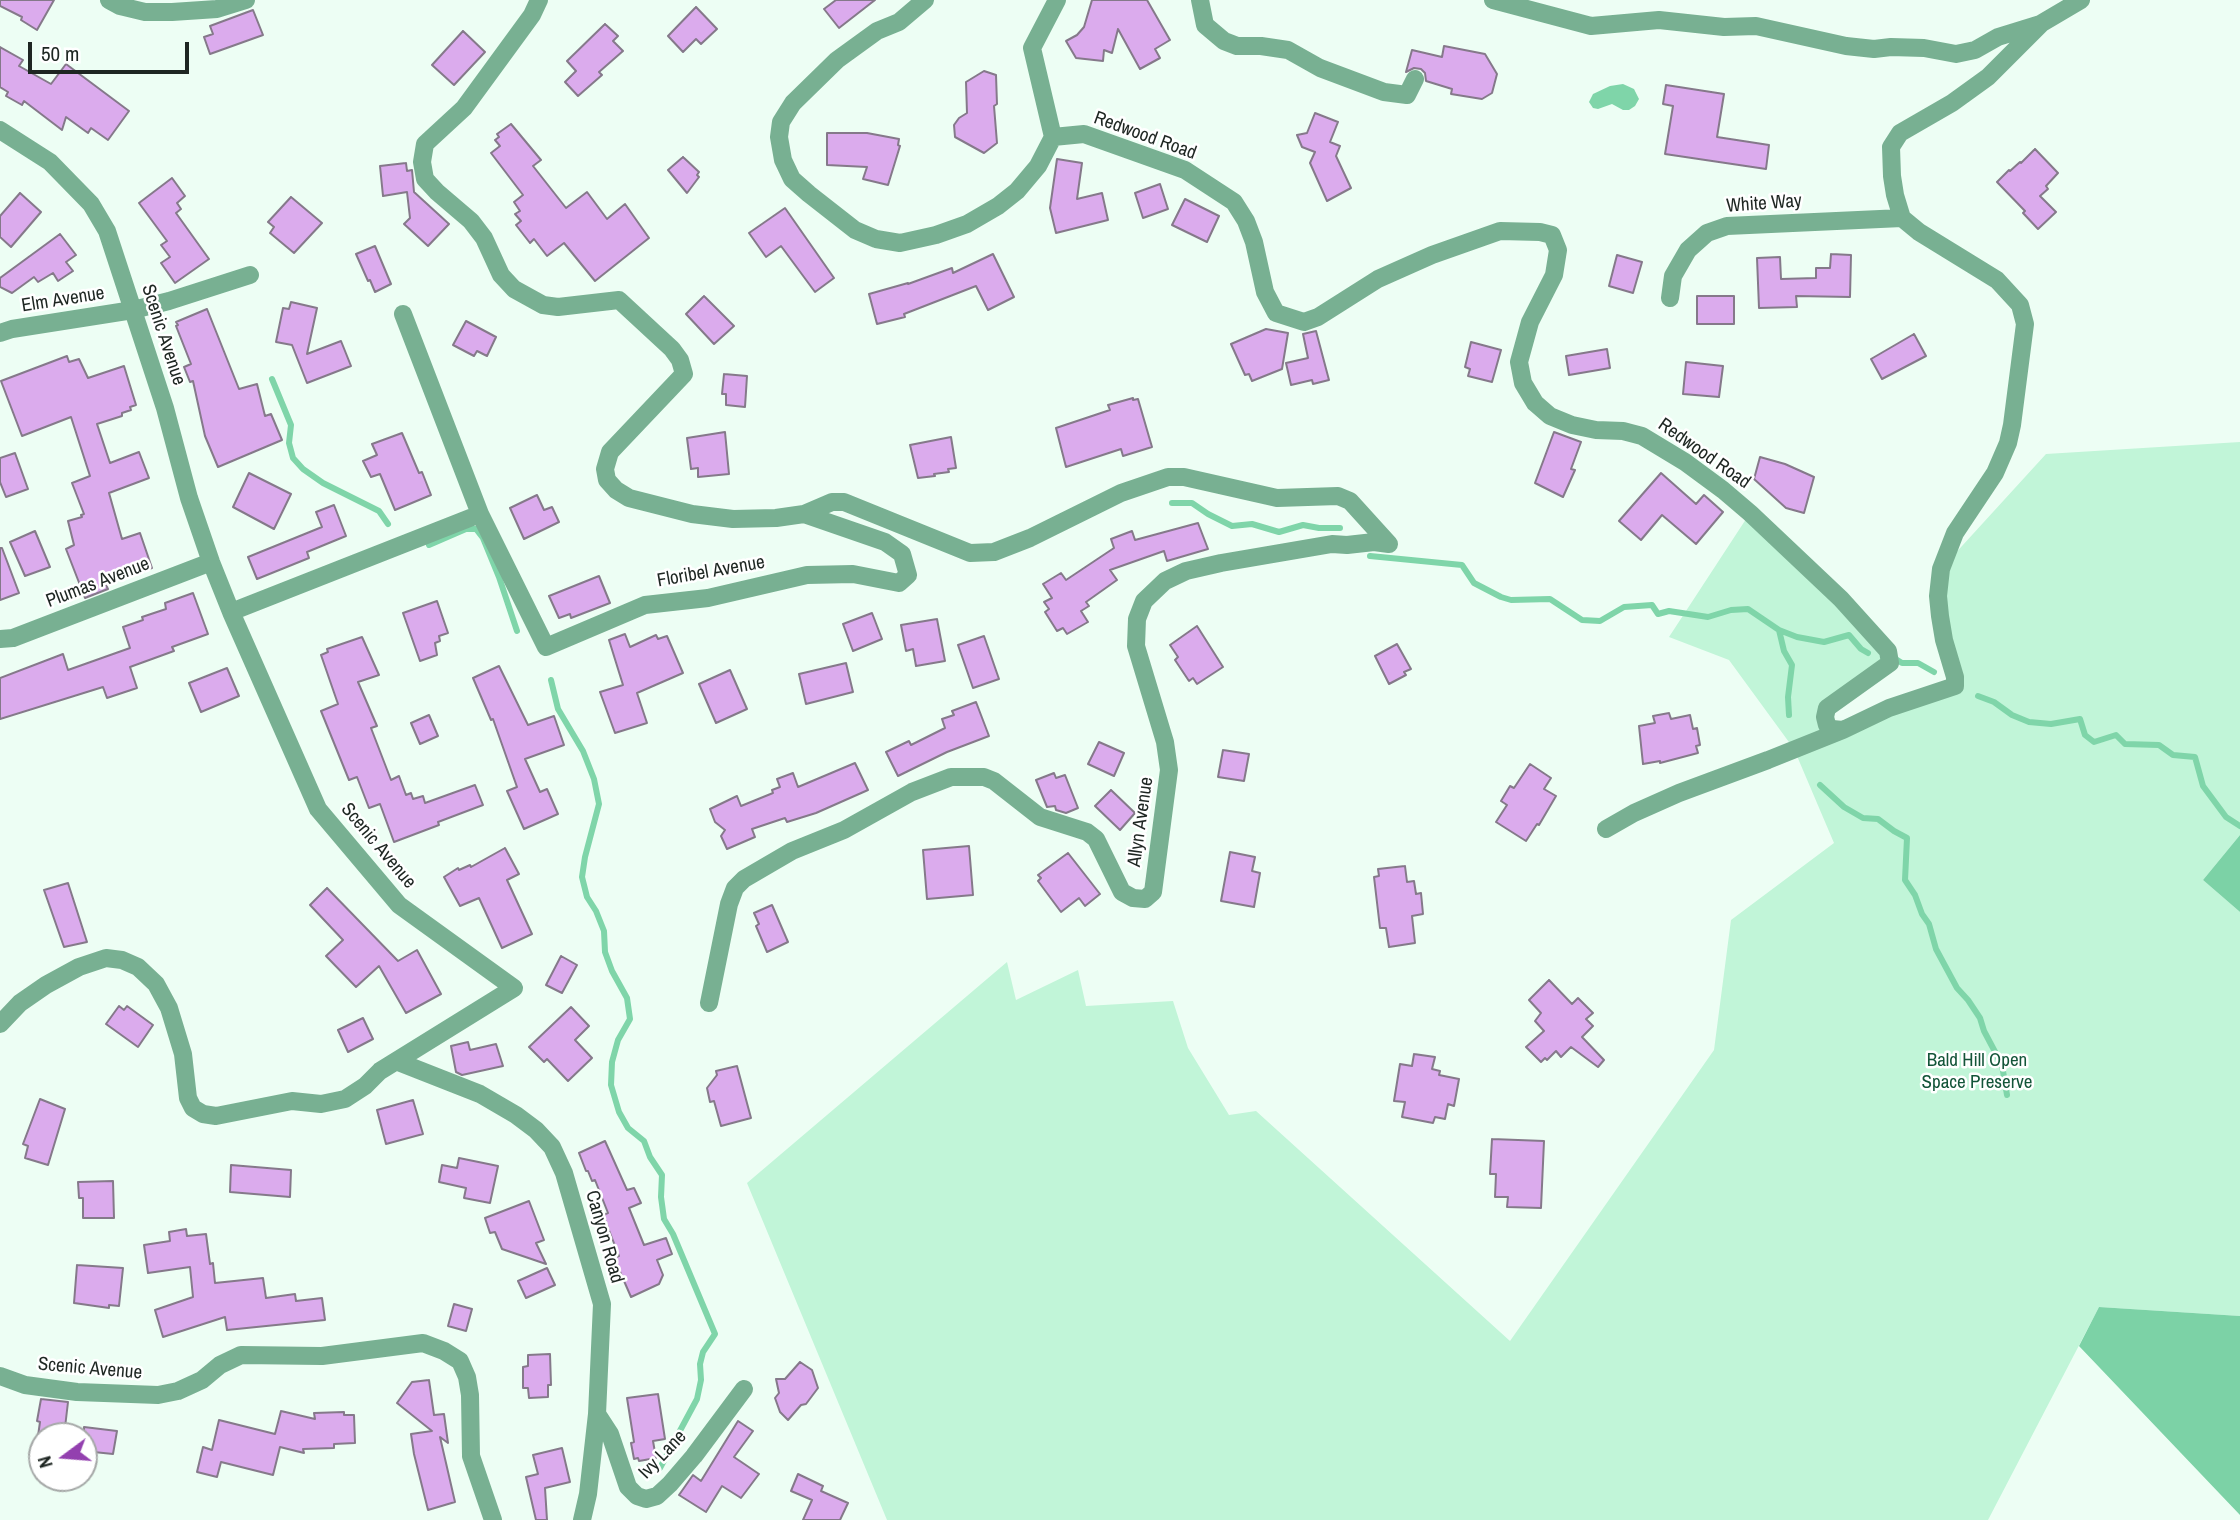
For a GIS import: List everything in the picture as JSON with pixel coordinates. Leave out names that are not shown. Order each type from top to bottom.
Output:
[{"type":"street","points":[[109,0],[133,9],[164,12],[206,10],[246,0]]},
{"type":"street","name":"Floribel Avenue","points":[[539,0],[532,15],[464,108],[425,144],[422,162],[425,178],[484,238],[501,275],[514,289],[543,305],[558,307],[619,300],[673,349],[680,360],[684,374],[610,452],[605,469],[607,480],[616,490],[629,498],[692,514],[733,519],[776,519],[804,514],[832,502],[844,502],[970,553],[994,552],[1030,538],[1121,493],[1168,477],[1184,477],[1277,498],[1338,496],[1350,501],[1368,521]]},
{"type":"street","points":[[925,0],[899,22],[877,31],[845,53],[816,79],[793,103],[781,122],[779,137],[783,160],[792,179],[855,230],[876,239],[900,243],[936,235],[967,224],[1017,191],[1038,166],[1053,137],[1032,48],[1057,0]]},
{"type":"street","points":[[1200,0],[1205,25],[1224,41],[1237,46],[1288,50],[1320,68],[1384,92],[1407,95],[1415,79]]},
{"type":"street","points":[[1493,0],[1591,26],[1658,20],[1724,27],[1756,26],[1846,46],[1874,49],[1924,48],[1956,54],[1975,50],[1998,37],[2042,23],[2081,0]]},
{"type":"street","points":[[1606,829],[1679,793],[1768,761],[1889,708],[1955,686],[1940,616],[1938,596],[1941,569],[1955,533],[1995,473],[2008,443],[2025,324],[2020,305],[1997,280],[1919,232],[1902,218],[1892,176],[1891,147],[1900,133],[1952,103],[1988,78],[2042,23]]},
{"type":"street","name":"Scenic Avenue","points":[[0,130],[50,162],[91,204],[107,231],[165,408],[189,498],[211,562],[318,809],[399,905],[514,988],[380,1071],[365,1086],[345,1099],[321,1104],[292,1101],[228,1115],[203,1114],[193,1108],[188,1098],[183,1055],[169,1008],[156,984],[138,967],[122,960],[106,958],[79,967],[20,1003],[0,1024]]},
{"type":"street","name":"Redwood Road","points":[[1053,137],[1084,134],[1101,139],[1185,170],[1234,202],[1246,221],[1254,242],[1265,292],[1276,313],[1304,322],[1318,317],[1378,279],[1477,239],[1500,231],[1552,235],[1558,250],[1553,275],[1530,322],[1519,362],[1522,383],[1535,403],[1550,416],[1596,430],[1623,431],[1642,436],[1685,462],[1751,513],[1857,616],[1888,651],[1890,663],[1827,708],[1827,725],[1832,729],[1843,730]]},
{"type":"street","name":"White Way","points":[[1670,298],[1673,276],[1688,250],[1707,233],[1727,226],[1902,218]]},
{"type":"street","name":"Elm Avenue","points":[[0,333],[133,310],[250,275]]},
{"type":"street","name":"Floribel Avenue","points":[[403,314],[480,514],[546,647],[645,605],[708,598],[807,575],[853,573],[899,583],[908,575],[902,554],[885,542],[804,514]]},
{"type":"street","points":[[231,612],[480,514]]},
{"type":"street","name":"Allyn Avenue","points":[[709,1003],[729,904],[735,888],[744,879],[792,851],[844,830],[912,792],[951,777],[984,777],[994,781],[1040,817],[1087,832],[1096,839],[1122,892],[1133,898],[1145,899],[1153,892],[1170,770],[1165,743],[1136,646],[1137,620],[1144,601],[1165,581],[1186,571],[1332,544],[1389,544],[1368,521]]},
{"type":"street","name":"Plumas Avenue","points":[[0,639],[13,638],[211,562]]},
{"type":"street","name":"Canyon Road","points":[[396,1061],[480,1094],[536,1130],[552,1147],[564,1173],[602,1304],[597,1414],[588,1494],[582,1520]]},
{"type":"street","name":"Scenic Avenue","points":[[0,1376],[25,1385],[77,1392],[158,1395],[178,1391],[202,1380],[220,1365],[241,1355],[322,1356],[423,1343],[460,1361],[467,1377],[471,1456],[493,1520]]},
{"type":"street","name":"Ivy Lane","points":[[597,1414],[610,1434],[628,1487],[637,1496],[646,1499],[657,1496],[670,1485],[744,1389]]},
{"type":"green space","name":"Bald Hill Open Space Preserve","points":[[2240,442],[2240,835],[2203,880],[2240,912],[2240,1316],[2099,1307],[1988,1520],[887,1520],[747,1183],[1007,962],[1016,1000],[1078,970],[1086,1006],[1173,1001],[1188,1048],[1229,1115],[1256,1111],[1510,1341],[1714,1050],[1731,920],[1834,843],[1794,749],[1729,660],[1669,637],[1750,513],[1890,663],[1827,708],[1827,725],[1951,689],[1941,569],[2046,454]]},
{"type":"shaded area","points":[[1623,84],[1634,89],[1639,99],[1629,110],[1612,104],[1593,108],[1589,102],[1593,94],[1610,86]]},
{"type":"shaded area","points":[[2240,835],[2240,912],[2203,880]]},
{"type":"shaded area","points":[[2099,1307],[2240,1316],[2240,1515],[2079,1346]]},
{"type":"building","points":[[0,0],[54,0],[37,30],[21,20],[22,17],[0,6]]},
{"type":"building","points":[[836,0],[875,0],[839,28],[824,9]]},
{"type":"building","points":[[1092,0],[1147,0],[1170,40],[1155,49],[1160,58],[1140,69],[1118,29],[1112,53],[1104,50],[1103,61],[1076,58],[1066,41],[1084,27]]},
{"type":"building","points":[[696,7],[717,29],[701,44],[696,39],[683,52],[668,36]]},
{"type":"building","points":[[253,10],[263,35],[210,54],[204,37],[213,34],[210,26]]},
{"type":"building","points":[[605,24],[618,36],[613,41],[623,51],[599,72],[602,75],[578,96],[565,82],[576,71],[567,61]]},
{"type":"building","points":[[463,31],[485,52],[454,85],[432,65]]},
{"type":"building","points":[[1444,46],[1485,54],[1497,74],[1492,93],[1482,99],[1451,94],[1452,89],[1426,81],[1425,73],[1421,69],[1414,68],[1406,72],[1412,50],[1442,57]]},
{"type":"building","points":[[0,47],[23,60],[19,66],[51,84],[66,64],[129,111],[108,140],[91,128],[88,133],[66,117],[62,130],[24,101],[22,105],[6,96],[8,92],[0,87]]},
{"type":"building","points":[[984,71],[996,75],[997,104],[994,106],[997,143],[984,153],[955,137],[954,125],[967,113],[966,82]]},
{"type":"building","points":[[1666,85],[1724,94],[1717,137],[1769,145],[1766,169],[1665,154],[1673,106],[1663,104]]},
{"type":"building","points":[[1315,113],[1338,122],[1330,142],[1340,146],[1336,156],[1351,188],[1327,201],[1310,163],[1315,152],[1302,147],[1297,135],[1307,133]]},
{"type":"building","points":[[511,124],[541,160],[533,166],[566,208],[587,192],[607,219],[625,204],[649,238],[595,281],[564,243],[547,256],[534,239],[530,243],[516,225],[521,221],[515,214],[520,211],[514,202],[523,195],[491,153],[500,146],[495,140],[499,137],[497,134]]},
{"type":"building","points":[[827,133],[867,133],[899,139],[900,146],[888,185],[863,179],[867,167],[827,165]]},
{"type":"building","points":[[2035,149],[2058,173],[2040,196],[2056,212],[2038,229],[1997,182]]},
{"type":"building","points":[[683,157],[699,172],[699,177],[687,193],[668,170]]},
{"type":"building","points":[[1057,159],[1082,163],[1077,199],[1102,193],[1108,220],[1056,233],[1050,208]]},
{"type":"building","points":[[406,163],[407,171],[412,170],[414,192],[449,224],[428,246],[404,224],[410,218],[407,192],[383,196],[380,166]]},
{"type":"building","points":[[172,178],[185,196],[177,203],[181,209],[176,213],[209,259],[175,283],[161,263],[170,257],[161,245],[167,241],[139,203]]},
{"type":"building","points":[[1160,184],[1168,209],[1143,218],[1135,193]]},
{"type":"building","points":[[20,193],[41,212],[11,247],[0,237],[0,216]]},
{"type":"building","points":[[291,197],[322,223],[294,253],[270,233],[274,227],[268,222]]},
{"type":"building","points":[[1185,199],[1219,216],[1207,242],[1172,225]]},
{"type":"building","points":[[785,208],[834,278],[815,292],[781,246],[766,257],[749,233]]},
{"type":"building","points":[[60,234],[76,255],[66,262],[73,271],[58,281],[53,273],[38,282],[34,277],[12,293],[0,287],[0,278]]},
{"type":"building","points":[[375,246],[391,284],[375,292],[356,254]]},
{"type":"building","points":[[993,254],[1014,297],[988,310],[976,286],[904,314],[905,317],[877,324],[869,294],[908,284],[952,268],[953,273]]},
{"type":"building","points":[[1831,254],[1851,255],[1850,297],[1796,296],[1797,307],[1759,308],[1757,258],[1780,257],[1781,279],[1816,278],[1816,268],[1830,268]]},
{"type":"building","points":[[1617,255],[1642,262],[1633,293],[1609,286]]},
{"type":"building","points":[[704,296],[734,326],[714,344],[686,314]]},
{"type":"building","points":[[1697,296],[1734,296],[1734,324],[1697,324]]},
{"type":"building","points":[[291,302],[317,308],[307,354],[341,341],[351,366],[307,383],[292,345],[276,342],[283,308],[289,309]]},
{"type":"building","points":[[207,309],[239,389],[257,384],[265,416],[271,414],[282,440],[218,467],[205,436],[193,381],[190,382],[184,367],[191,364],[176,326],[176,322]]},
{"type":"building","points":[[466,321],[496,337],[487,356],[477,351],[474,356],[453,345]]},
{"type":"building","points":[[1266,329],[1288,333],[1282,369],[1252,381],[1249,374],[1245,375],[1231,344]]},
{"type":"building","points":[[1316,331],[1329,380],[1313,384],[1312,380],[1291,385],[1286,363],[1308,358],[1303,334]]},
{"type":"building","points":[[1914,334],[1926,356],[1882,379],[1871,359]]},
{"type":"building","points":[[1471,342],[1501,350],[1492,382],[1468,376],[1470,369],[1465,367]]},
{"type":"building","points":[[1607,349],[1610,368],[1569,375],[1566,356]]},
{"type":"building","points":[[67,356],[69,362],[79,359],[88,378],[124,366],[136,405],[122,413],[122,416],[97,424],[110,463],[139,452],[149,478],[109,493],[122,539],[140,533],[152,568],[105,583],[108,589],[85,598],[66,549],[74,545],[68,521],[84,514],[72,483],[90,476],[71,417],[22,436],[1,381]]},
{"type":"building","points":[[1686,362],[1723,366],[1719,397],[1683,394]]},
{"type":"building","points":[[724,374],[747,376],[745,407],[726,405],[726,394],[722,394]]},
{"type":"building","points":[[1138,399],[1152,447],[1123,456],[1121,449],[1066,467],[1056,428],[1110,410],[1108,405]]},
{"type":"building","points":[[725,432],[729,474],[698,477],[698,468],[691,469],[687,438]]},
{"type":"building","points":[[1554,432],[1581,442],[1571,469],[1575,470],[1563,497],[1535,483]]},
{"type":"building","points":[[402,433],[431,495],[395,510],[380,474],[371,477],[363,461],[377,455],[372,444]]},
{"type":"building","points":[[951,437],[956,468],[934,474],[935,476],[918,478],[910,445]]},
{"type":"building","points":[[15,453],[28,489],[6,497],[0,482],[0,458]]},
{"type":"building","points":[[1760,457],[1785,464],[1814,477],[1804,513],[1786,508],[1754,479]]},
{"type":"building","points":[[249,473],[291,494],[274,529],[233,507]]},
{"type":"building","points":[[1661,473],[1696,504],[1704,495],[1723,512],[1696,544],[1662,515],[1641,540],[1619,521]]},
{"type":"building","points":[[537,495],[544,510],[552,507],[559,522],[524,539],[510,508]]},
{"type":"building","points":[[334,505],[346,536],[307,552],[309,558],[257,579],[248,557],[322,527],[316,512]]},
{"type":"building","points":[[1198,523],[1208,549],[1167,561],[1164,551],[1110,570],[1117,580],[1086,602],[1089,606],[1081,611],[1088,622],[1067,634],[1063,628],[1057,631],[1045,612],[1049,609],[1044,602],[1052,598],[1043,584],[1061,573],[1066,580],[1114,548],[1111,539],[1132,531],[1135,540]]},
{"type":"building","points":[[35,531],[50,567],[25,576],[10,542]]},
{"type":"building","points":[[0,548],[19,593],[0,600]]},
{"type":"building","points":[[599,576],[610,603],[571,618],[570,614],[559,618],[549,596]]},
{"type":"building","points":[[193,593],[208,634],[172,647],[174,651],[130,667],[137,688],[107,698],[103,687],[0,719],[0,678],[63,654],[68,670],[130,648],[123,627],[166,609],[165,603]]},
{"type":"building","points":[[437,601],[448,633],[439,636],[440,641],[435,643],[437,655],[420,661],[403,613]]},
{"type":"building","points":[[872,613],[882,639],[853,651],[843,624]]},
{"type":"building","points":[[937,619],[945,661],[916,666],[913,649],[906,651],[901,625]]},
{"type":"building","points":[[1197,626],[1223,667],[1197,684],[1193,678],[1189,681],[1175,660],[1178,657],[1170,645]]},
{"type":"building","points":[[625,634],[630,647],[656,635],[658,639],[667,636],[683,673],[637,693],[647,723],[615,733],[600,692],[623,685],[609,640]]},
{"type":"building","points":[[984,636],[999,679],[973,688],[958,645]]},
{"type":"building","points":[[362,637],[379,675],[358,682],[377,726],[371,728],[391,780],[399,776],[406,795],[411,793],[413,799],[423,796],[425,803],[475,785],[483,805],[394,842],[380,804],[369,808],[357,777],[349,780],[321,711],[338,704],[321,655],[328,652],[327,649]]},
{"type":"building","points":[[1397,644],[1411,669],[1404,672],[1406,675],[1389,684],[1375,656]]},
{"type":"building","points":[[846,663],[853,692],[806,704],[799,674]]},
{"type":"building","points":[[499,666],[528,725],[554,716],[564,745],[525,759],[540,792],[547,789],[558,814],[524,829],[507,791],[517,787],[493,719],[491,720],[473,678]]},
{"type":"building","points":[[227,668],[239,696],[201,712],[189,683]]},
{"type":"building","points":[[730,670],[747,709],[716,723],[699,684]]},
{"type":"building","points":[[976,702],[989,736],[947,752],[898,776],[886,752],[909,741],[911,745],[945,728],[942,719],[954,715],[952,711]]},
{"type":"building","points":[[1669,713],[1671,719],[1690,715],[1693,729],[1697,728],[1700,745],[1696,746],[1698,753],[1660,763],[1643,764],[1639,726],[1655,723],[1653,716]]},
{"type":"building","points":[[429,715],[438,736],[420,744],[411,723]]},
{"type":"building","points":[[1099,742],[1124,753],[1114,776],[1088,764]]},
{"type":"building","points":[[1223,750],[1249,754],[1244,781],[1218,777]]},
{"type":"building","points":[[855,763],[868,790],[816,813],[787,822],[785,818],[752,829],[755,837],[727,849],[721,836],[725,830],[715,822],[710,809],[737,796],[741,806],[773,793],[772,790],[780,787],[777,779],[793,773],[798,787]]},
{"type":"building","points":[[1530,764],[1551,778],[1544,789],[1556,796],[1526,841],[1496,822],[1507,805],[1501,801],[1510,786],[1514,788]]},
{"type":"building","points":[[1054,773],[1056,778],[1065,775],[1078,808],[1066,813],[1056,810],[1055,806],[1047,807],[1036,780]]},
{"type":"building","points":[[1111,790],[1135,813],[1120,830],[1095,806]]},
{"type":"building","points":[[969,846],[973,895],[927,899],[923,850]]},
{"type":"building","points":[[505,848],[519,874],[507,880],[532,934],[502,948],[479,898],[460,906],[444,877],[458,868],[471,867]]},
{"type":"building","points":[[1230,852],[1255,857],[1252,871],[1260,873],[1254,907],[1221,901]]},
{"type":"building","points":[[1068,853],[1100,894],[1085,906],[1079,898],[1061,912],[1038,881],[1041,878],[1038,875]]},
{"type":"building","points":[[1405,866],[1407,882],[1414,881],[1416,894],[1421,893],[1423,914],[1412,916],[1415,943],[1389,947],[1386,928],[1380,928],[1374,877],[1379,876],[1378,869]]},
{"type":"building","points":[[68,883],[87,942],[64,947],[44,890]]},
{"type":"building","points":[[327,888],[398,961],[417,950],[441,994],[406,1013],[379,966],[356,987],[326,956],[343,940],[310,905]]},
{"type":"building","points":[[772,905],[788,942],[767,952],[756,926],[759,924],[754,913]]},
{"type":"building","points":[[561,956],[577,965],[562,993],[546,985]]},
{"type":"building","points":[[1549,980],[1572,1004],[1578,998],[1593,1013],[1586,1019],[1593,1026],[1582,1037],[1604,1060],[1598,1067],[1571,1047],[1561,1057],[1556,1051],[1541,1062],[1526,1047],[1544,1031],[1535,1021],[1541,1013],[1529,1000]]},
{"type":"building","points":[[119,1006],[124,1010],[127,1006],[153,1025],[138,1047],[106,1024]]},
{"type":"building","points":[[571,1007],[589,1026],[575,1040],[592,1058],[568,1081],[547,1059],[544,1062],[529,1047]]},
{"type":"building","points":[[363,1018],[373,1039],[348,1052],[338,1030]]},
{"type":"building","points":[[468,1042],[470,1050],[496,1044],[503,1066],[462,1075],[456,1072],[451,1046]]},
{"type":"building","points":[[1414,1054],[1435,1057],[1432,1069],[1440,1071],[1439,1075],[1459,1079],[1454,1106],[1448,1104],[1445,1119],[1435,1117],[1433,1123],[1402,1117],[1405,1102],[1394,1101],[1400,1064],[1412,1066]]},
{"type":"building","points":[[737,1066],[751,1118],[721,1126],[707,1088],[717,1075],[716,1071]]},
{"type":"building","points":[[40,1099],[65,1109],[48,1165],[25,1158],[28,1146],[23,1144]]},
{"type":"building","points":[[413,1100],[423,1134],[386,1144],[377,1110]]},
{"type":"building","points":[[1492,1139],[1544,1141],[1541,1208],[1507,1207],[1508,1197],[1495,1197],[1496,1174],[1490,1174]]},
{"type":"building","points":[[605,1141],[627,1190],[634,1188],[641,1203],[629,1208],[644,1245],[666,1238],[672,1254],[657,1260],[663,1275],[659,1284],[631,1297],[614,1258],[619,1256],[603,1215],[608,1213],[595,1180],[592,1181],[586,1171],[579,1153]]},
{"type":"building","points":[[459,1158],[498,1166],[490,1203],[464,1198],[466,1188],[439,1182],[442,1165],[457,1168]]},
{"type":"building","points":[[231,1165],[291,1170],[290,1197],[230,1192]]},
{"type":"building","points":[[113,1181],[114,1218],[83,1218],[83,1198],[79,1198],[78,1182]]},
{"type":"building","points":[[529,1201],[544,1240],[536,1243],[546,1264],[502,1249],[495,1232],[490,1233],[485,1218]]},
{"type":"building","points":[[186,1229],[187,1236],[206,1234],[215,1283],[263,1278],[266,1298],[295,1294],[296,1301],[322,1298],[325,1320],[227,1330],[225,1317],[163,1337],[155,1310],[193,1297],[190,1267],[148,1273],[144,1245],[170,1241],[169,1232]]},
{"type":"building","points":[[77,1265],[123,1268],[119,1306],[109,1305],[109,1308],[74,1303]]},
{"type":"building","points":[[547,1268],[555,1285],[526,1298],[518,1281]]},
{"type":"building","points":[[454,1304],[472,1309],[466,1331],[448,1326]]},
{"type":"building","points":[[550,1354],[551,1385],[548,1385],[548,1397],[529,1398],[528,1388],[523,1388],[523,1367],[528,1366],[528,1355]]},
{"type":"building","points":[[800,1362],[812,1370],[818,1388],[806,1404],[801,1405],[788,1420],[780,1412],[775,1398],[779,1393],[776,1379],[785,1379]]},
{"type":"building","points":[[429,1380],[434,1415],[444,1414],[448,1443],[440,1437],[455,1502],[428,1510],[411,1434],[432,1431],[397,1403],[412,1382]]},
{"type":"building","points":[[658,1394],[665,1439],[653,1441],[656,1458],[639,1461],[638,1458],[634,1459],[627,1398]]},
{"type":"building","points":[[41,1399],[68,1402],[66,1422],[37,1421]]},
{"type":"building","points":[[281,1411],[315,1419],[314,1413],[344,1412],[344,1415],[354,1415],[355,1443],[334,1444],[334,1448],[303,1449],[304,1453],[280,1447],[273,1475],[221,1462],[217,1477],[197,1472],[203,1447],[212,1450],[219,1420],[275,1434]]},
{"type":"building","points":[[738,1421],[753,1431],[734,1457],[759,1474],[741,1498],[722,1486],[706,1512],[679,1495],[693,1475],[701,1481]]},
{"type":"building","points":[[98,1429],[117,1431],[113,1454],[98,1452]]},
{"type":"building","points":[[562,1448],[570,1482],[545,1488],[547,1520],[536,1520],[526,1477],[538,1474],[533,1455]]},
{"type":"building","points":[[798,1474],[823,1486],[821,1491],[848,1503],[840,1520],[803,1520],[812,1500],[791,1491]]},
{"type":"waterway","points":[[272,379],[291,425],[289,443],[293,458],[323,483],[379,511],[388,524]]},
{"type":"waterway","points":[[1172,503],[1192,503],[1232,526],[1252,524],[1279,532],[1303,525],[1340,528]]},
{"type":"waterway","points":[[429,545],[466,529],[476,529],[483,538],[499,577],[517,631]]},
{"type":"waterway","points":[[1370,556],[1462,565],[1474,583],[1501,597],[1511,600],[1550,599],[1582,620],[1600,621],[1624,607],[1652,605],[1658,614],[1669,611],[1708,617],[1731,610],[1748,609],[1779,630],[1784,651],[1792,665],[1789,715]]},
{"type":"waterway","points":[[1779,630],[1797,637],[1824,642],[1849,635],[1868,653]]},
{"type":"waterway","points":[[1894,658],[1902,663],[1918,663],[1934,672]]},
{"type":"waterway","points":[[551,680],[558,709],[583,751],[594,779],[599,804],[582,877],[587,897],[604,931],[605,952],[612,971],[627,998],[630,1019],[618,1040],[612,1062],[611,1085],[619,1112],[628,1128],[644,1141],[650,1157],[662,1175],[664,1219],[673,1234],[715,1334],[703,1352],[697,1399],[660,1468]]},
{"type":"waterway","points":[[1978,696],[2029,722],[2051,724],[2080,719],[2085,735],[2094,742],[2116,735],[2125,744],[2159,745],[2173,755],[2195,757],[2203,786],[2226,817],[2240,826]]},
{"type":"waterway","points":[[1820,785],[1844,807],[1863,818],[1878,819],[1907,838],[1905,880],[1929,924],[1936,949],[1957,988],[1980,1018],[2002,1065],[2007,1095]]}]
